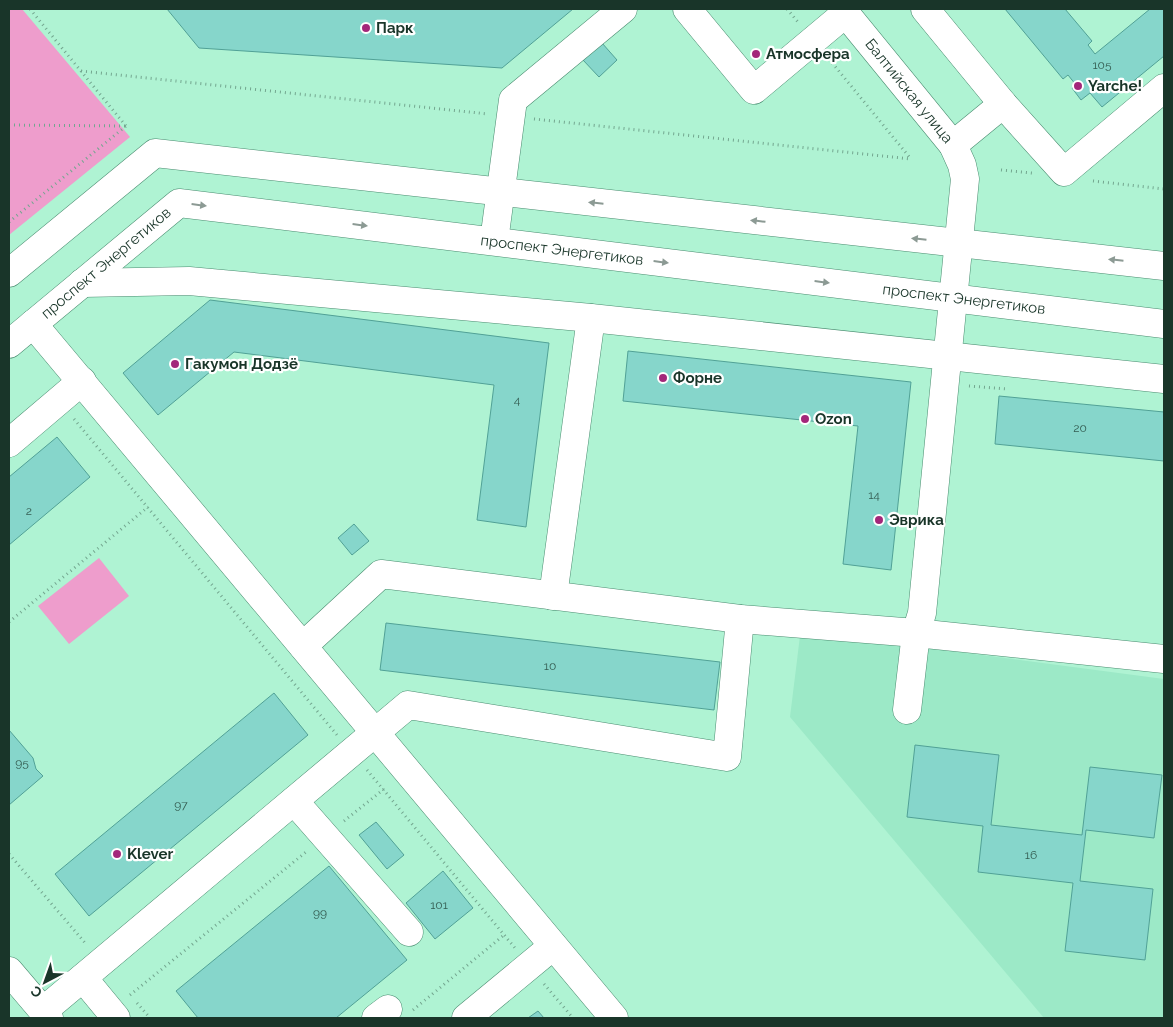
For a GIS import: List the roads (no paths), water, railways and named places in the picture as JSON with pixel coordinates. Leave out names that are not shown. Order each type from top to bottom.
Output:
[{"type":"street","points":[[494,242],[513,100],[623,9]]},
{"type":"street","points":[[687,9],[754,90],[814,40],[844,11]]},
{"type":"street","points":[[925,9],[1003,104],[1064,172],[1164,88]]},
{"type":"street","name":"Балтийская улица","points":[[844,11],[953,145],[962,165],[965,179],[922,613],[916,633],[907,710]]},
{"type":"street","points":[[953,145],[1003,104]]},
{"type":"street","points":[[9,273],[155,153],[1164,266]]},
{"type":"street","name":"проспект Энергетиков","points":[[9,344],[179,203],[1164,324]]},
{"type":"street","points":[[82,283],[189,281],[591,318],[1164,379]]},
{"type":"street","points":[[553,596],[591,318]]},
{"type":"street","points":[[33,324],[614,1018]]},
{"type":"street","points":[[9,443],[82,381]]},
{"type":"street","points":[[303,646],[382,574],[740,619],[916,633],[1164,659]]},
{"type":"street","points":[[9,971],[32,1007],[92,970],[408,705],[727,757],[740,619]]},
{"type":"street","points":[[294,801],[409,932]]},
{"type":"street","points":[[466,1018],[553,946]]},
{"type":"street","points":[[92,970],[116,1018]]},
{"type":"place","name":"Парк","points":[[366,28]]},
{"type":"place","name":"Атмосфера","points":[[756,54]]},
{"type":"place","name":"Yarche!","points":[[1078,86]]},
{"type":"place","name":"Гакумон Додзё","points":[[175,364]]},
{"type":"place","name":"Форне","points":[[663,378]]},
{"type":"place","name":"Ozon","points":[[805,419]]},
{"type":"place","name":"Эврика","points":[[879,520]]},
{"type":"place","name":"Klever","points":[[117,854]]}]
